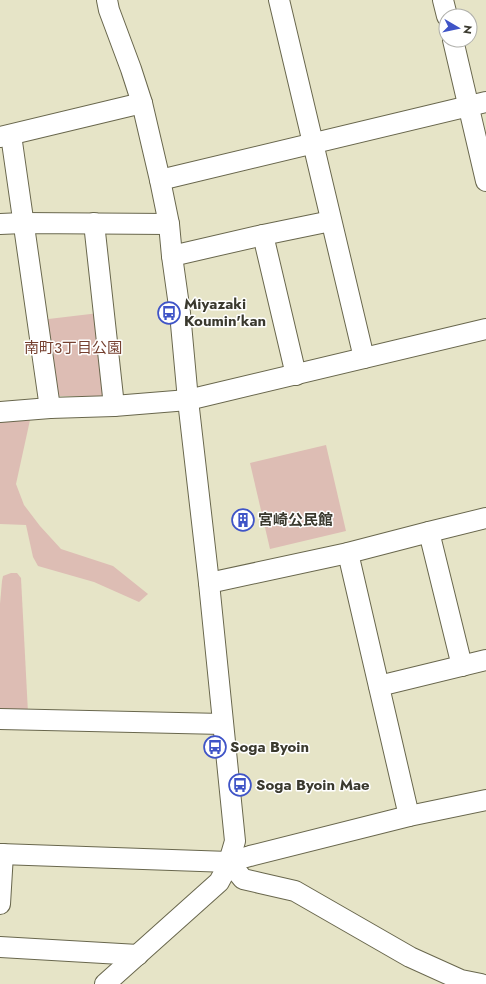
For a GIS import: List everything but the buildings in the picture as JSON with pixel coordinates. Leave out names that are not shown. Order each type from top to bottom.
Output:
[{"type":"street","points":[[105,984],[219,882],[229,862],[235,841],[209,583],[169,224],[142,103],[109,10],[107,0]]},
{"type":"street","points":[[279,0],[364,358]]},
{"type":"street","points":[[456,48],[477,104],[486,180]]},
{"type":"street","points":[[50,408],[23,223],[5,136],[142,103]]},
{"type":"street","points":[[160,180],[477,104]]},
{"type":"street","points":[[172,256],[331,221]]},
{"type":"street","points":[[94,223],[114,406]]},
{"type":"street","points":[[0,224],[169,224]]},
{"type":"street","points":[[263,235],[296,375]]},
{"type":"street","points":[[0,412],[50,408],[114,406],[188,400],[486,329]]},
{"type":"street","points":[[209,583],[348,553],[486,518]]},
{"type":"street","points":[[429,532],[462,666]]},
{"type":"street","points":[[348,553],[409,816]]},
{"type":"street","points":[[379,686],[486,660]]},
{"type":"street","points":[[0,719],[223,724]]},
{"type":"street","points":[[0,904],[2,854],[229,862],[409,816],[486,800]]},
{"type":"street","points":[[229,862],[243,879],[295,891],[410,957],[461,980],[481,984]]},
{"type":"street","points":[[0,947],[138,955]]},
{"type":"green space","name":"南町3丁目公園","points":[[99,313],[104,396],[58,396],[40,320]]},
{"type":"green space","points":[[30,420],[16,484],[24,505],[40,526],[61,549],[113,566],[148,594],[139,602],[94,582],[38,566],[33,557],[26,525],[0,524],[0,422]]},
{"type":"green space","points":[[326,445],[346,531],[270,549],[250,463]]},
{"type":"green space","points":[[11,573],[17,573],[21,578],[28,713],[0,711],[0,604],[3,576]]},
{"type":"place","name":"Miyazaki Koumin'kan","points":[[169,313]]},
{"type":"place","name":"宮崎公民館","points":[[243,520]]},
{"type":"place","name":"Soga Byoin","points":[[215,747]]},
{"type":"place","name":"Soga Byoin Mae","points":[[240,785]]}]
